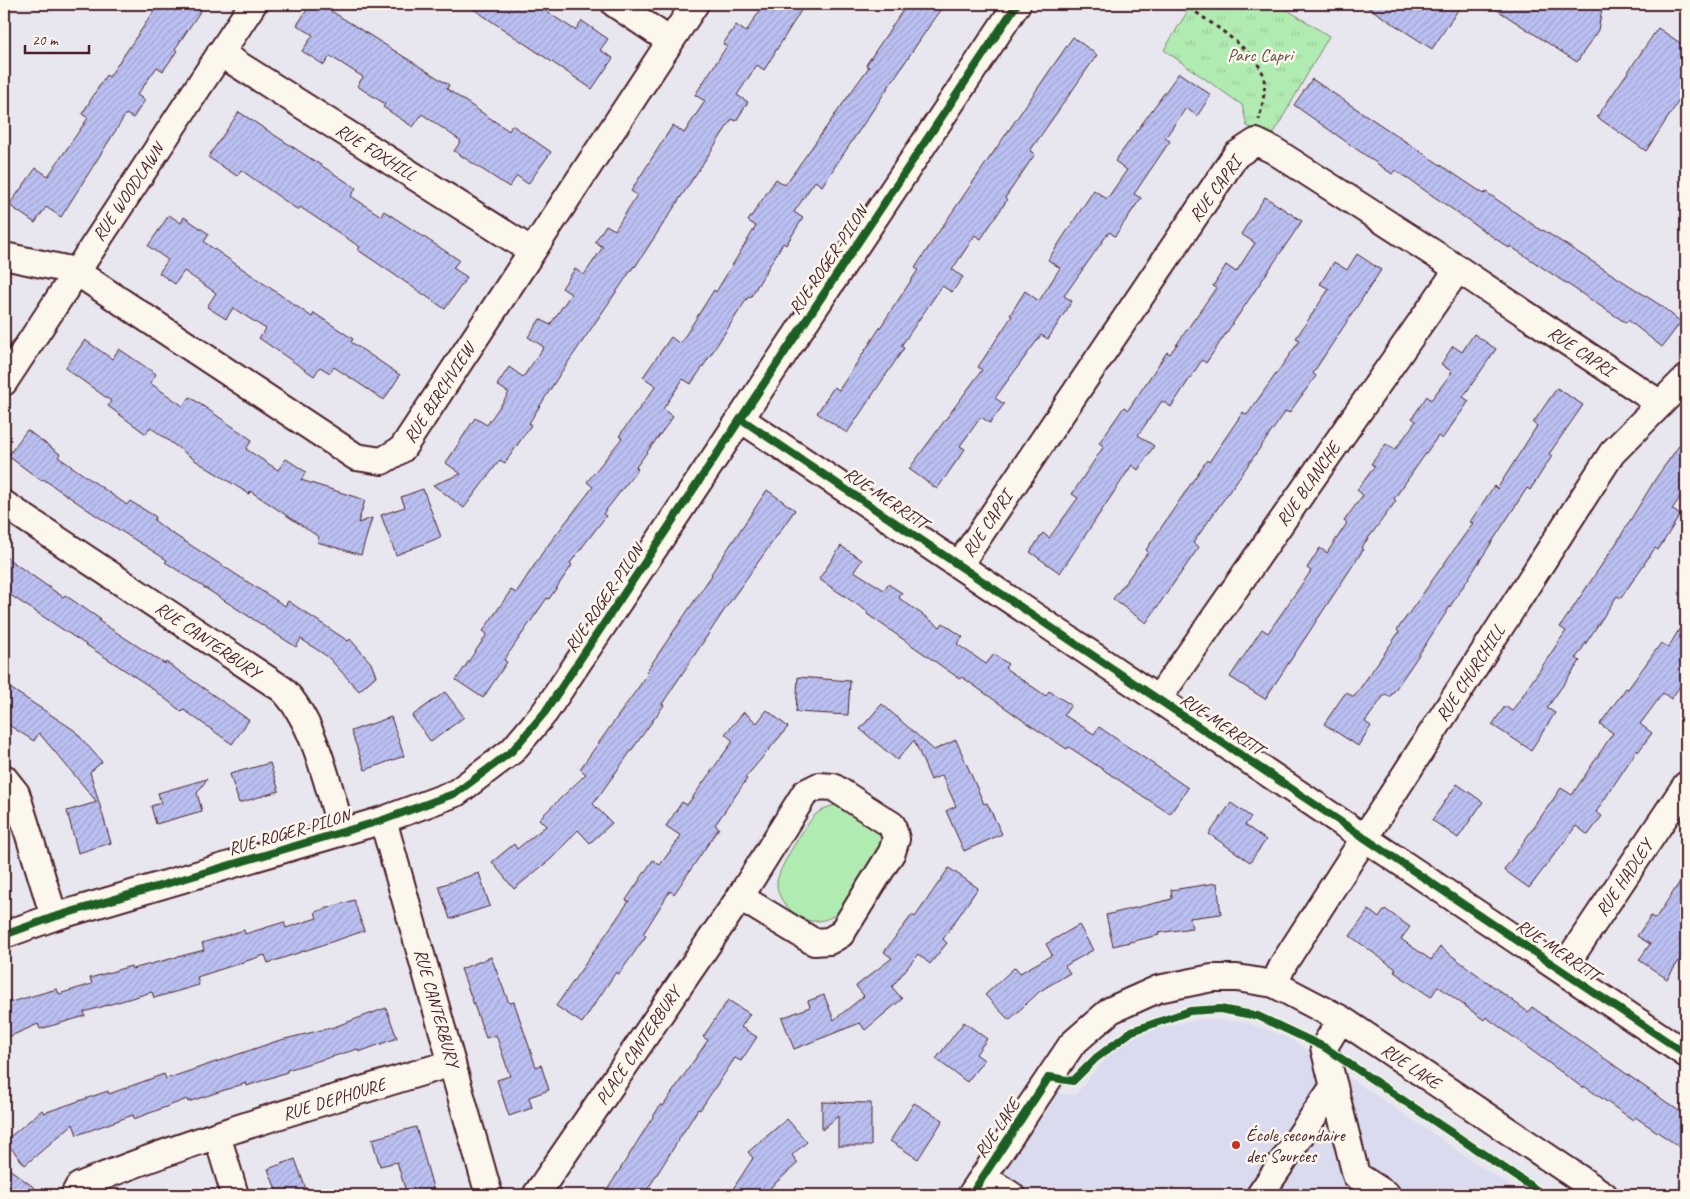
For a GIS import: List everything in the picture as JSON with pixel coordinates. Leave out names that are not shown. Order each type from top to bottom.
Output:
[{"type":"street","name":"RUE WOODLAWN","points":[[4,382],[253,4]]},
{"type":"street","points":[[615,4],[670,41]]},
{"type":"street","name":"RUE BIRCHVIEW","points":[[4,256],[76,271],[356,457],[382,461],[402,449],[695,4]]},
{"type":"street","name":"RUE ROGER-PILON","points":[[4,935],[54,916],[383,820],[456,793],[512,751],[545,712],[1017,4]]},
{"type":"street","name":"RUE FOXHILL","points":[[220,54],[532,252]]},
{"type":"street","name":"RUE CAPRI","points":[[959,565],[1236,156],[1256,142],[1273,150],[1458,268],[1660,403]]},
{"type":"street","name":"RUE BLANCHE","points":[[1158,699],[1458,268]]},
{"type":"street","name":"RUE CHURCHILL","points":[[1274,984],[1284,964],[1364,837],[1612,454],[1686,378]]},
{"type":"street","name":"RUE MERRITT","points":[[741,419],[1686,1054]]},
{"type":"street","name":"RUE CANTERBURY","points":[[4,504],[282,689],[295,702],[307,723],[342,832]]},
{"type":"street","points":[[4,778],[16,793],[54,916]]},
{"type":"street","name":"RUE HADLEY","points":[[1562,970],[1686,785]]},
{"type":"street","name":"PLACE CANTERBURY","points":[[536,1195],[740,897],[805,794],[819,786],[834,787],[892,826],[896,839],[892,852],[841,934],[829,941],[814,942],[740,897]]},
{"type":"street","name":"RUE CANTERBURY","points":[[383,820],[489,1195]]},
{"type":"street","name":"RUE LAKE","points":[[977,1186],[1072,1044],[1111,1010],[1158,989],[1212,978],[1238,978],[1274,984],[1341,1019],[1604,1195]]},
{"type":"street","points":[[1341,1019],[1324,1047],[1356,1175],[1387,1195]]},
{"type":"street","name":"RUE DEPHOURE","points":[[74,1195],[79,1186],[141,1161],[216,1135],[452,1062]]},
{"type":"street","points":[[1260,1195],[1334,1086]]},
{"type":"street","points":[[216,1135],[235,1195]]},
{"type":"street","points":[[977,1186],[1011,1195]]},
{"type":"path","points":[[1183,4],[1210,21],[1258,62],[1264,75],[1264,93],[1256,142]]},
{"type":"shaded area","name":"École secondaire des Sources","points":[[1203,1019],[1245,1022],[1286,1037],[1523,1195],[989,1195],[1058,1094],[1075,1095],[1107,1057],[1131,1038],[1167,1026]]},
{"type":"green space","name":"Parc Capri","points":[[1192,4],[1278,4],[1329,36],[1271,138],[1247,126],[1242,105],[1164,50]]},
{"type":"green space","points":[[835,805],[845,805],[877,828],[881,838],[880,850],[840,912],[826,919],[811,921],[793,912],[783,902],[778,889],[778,877],[792,848],[810,821],[819,812]]},
{"type":"building","points":[[159,4],[205,4],[175,49],[177,51],[163,71],[157,67],[137,95],[145,100],[133,118],[126,114],[61,217],[46,207],[35,223],[9,205],[36,168],[48,176],[88,118],[82,114],[106,75],[109,77]]},
{"type":"building","points":[[311,4],[320,4],[449,85],[447,89],[509,131],[512,125],[551,152],[528,184],[517,176],[509,187],[454,151],[461,141],[422,114],[413,127],[383,107],[385,104],[357,86],[363,77],[330,56],[324,65],[302,51],[313,35],[297,25]]},
{"type":"building","points":[[466,4],[548,4],[544,10],[575,30],[582,21],[608,39],[600,50],[613,58],[592,89]]},
{"type":"building","points":[[764,4],[805,4],[764,70],[757,65],[737,95],[748,102],[736,121],[732,119],[635,267],[560,374],[529,423],[531,425],[505,463],[500,460],[464,508],[433,485],[461,474],[446,463],[475,418],[487,425],[509,393],[497,385],[509,367],[523,377],[544,347],[528,337],[540,319],[550,325],[571,294],[562,288],[575,269],[584,275],[603,247],[595,242],[606,225],[615,230],[637,195],[631,191],[673,125],[684,133],[705,101],[695,95],[727,46],[723,44],[736,25],[746,32]]},
{"type":"building","points":[[907,4],[944,4],[822,186],[815,181],[794,212],[803,218],[786,245],[783,243],[750,298],[748,297],[691,384],[683,379],[663,409],[673,417],[636,467],[638,469],[603,514],[606,516],[570,563],[572,565],[549,599],[547,598],[504,660],[507,662],[483,698],[456,680],[487,634],[483,631],[511,590],[516,593],[545,549],[593,487],[587,482],[622,438],[619,436],[656,386],[643,377],[671,337],[680,344],[714,290],[716,292],[756,226],[748,221],[776,179],[785,185],[869,67],[866,65]]},
{"type":"building","points":[[1363,4],[1462,4],[1432,49]]},
{"type":"building","points":[[1488,4],[1603,4],[1598,30],[1577,62]]},
{"type":"building","points":[[1658,28],[1686,47],[1686,90],[1646,151],[1597,117]]},
{"type":"building","points":[[1073,37],[1097,55],[1030,151],[1035,154],[1005,198],[1007,200],[981,239],[975,235],[952,270],[963,277],[952,292],[942,286],[901,346],[904,348],[847,433],[817,413],[834,387],[839,390],[918,270],[915,268],[942,227]]},
{"type":"building","points":[[1179,73],[1211,95],[1197,116],[1186,108],[1165,138],[1170,141],[1134,194],[1141,198],[1115,236],[1109,232],[1064,296],[1072,301],[1048,339],[1041,335],[995,398],[1004,404],[990,423],[981,417],[960,446],[965,449],[937,489],[909,469],[982,370],[978,367],[1012,316],[1010,315],[1025,291],[1039,301],[1060,268],[1048,260],[1094,190],[1107,199],[1127,170],[1115,161]]},
{"type":"building","points":[[1312,79],[1484,194],[1486,192],[1542,231],[1660,305],[1681,322],[1662,347],[1628,320],[1626,323],[1510,246],[1509,248],[1395,170],[1392,174],[1294,105]]},
{"type":"building","points":[[239,112],[356,188],[351,196],[381,216],[384,211],[459,260],[453,268],[467,277],[445,309],[358,250],[360,247],[300,207],[298,210],[241,170],[237,176],[208,157]]},
{"type":"building","points":[[1265,197],[1302,221],[1206,363],[1202,360],[1171,407],[1162,401],[1138,435],[1154,446],[1138,470],[1132,465],[1060,573],[1030,552],[1043,533],[1049,538],[1078,498],[1072,494],[1104,446],[1099,443],[1124,407],[1128,410],[1167,352],[1170,354],[1216,288],[1213,286],[1226,265],[1236,272],[1255,243],[1241,234]]},
{"type":"building","points":[[169,215],[181,223],[184,217],[209,234],[204,242],[312,317],[314,313],[353,339],[351,342],[400,375],[384,400],[334,367],[330,373],[320,367],[314,376],[259,338],[266,329],[233,308],[226,319],[207,307],[216,293],[184,271],[175,284],[159,273],[168,260],[148,246]]},
{"type":"building","points":[[1357,254],[1381,270],[1313,373],[1316,376],[1289,413],[1286,411],[1193,543],[1199,547],[1146,623],[1113,599],[1148,552],[1146,550],[1207,460],[1209,462],[1243,412],[1247,415],[1300,340],[1296,338],[1329,289],[1320,284],[1334,262],[1347,270]]},
{"type":"building","points":[[1474,334],[1496,349],[1463,397],[1469,401],[1442,439],[1438,436],[1394,499],[1396,501],[1361,548],[1363,550],[1265,699],[1230,677],[1262,629],[1268,633],[1311,571],[1307,568],[1320,548],[1327,553],[1347,523],[1344,521],[1363,495],[1357,490],[1375,466],[1371,464],[1386,444],[1395,450],[1416,421],[1412,418],[1427,396],[1431,400],[1452,372],[1441,364],[1453,346],[1462,352]]},
{"type":"building","points":[[85,340],[112,359],[119,349],[156,374],[150,383],[183,406],[190,397],[252,440],[246,449],[278,470],[286,459],[306,472],[301,480],[365,500],[358,523],[372,518],[361,555],[317,542],[319,537],[250,491],[249,494],[196,461],[150,427],[146,434],[108,406],[111,401],[65,368]]},
{"type":"building","points":[[1557,388],[1583,405],[1549,454],[1552,456],[1530,490],[1527,488],[1390,697],[1385,694],[1365,722],[1371,726],[1358,746],[1324,724],[1346,692],[1354,697],[1399,632],[1397,630],[1473,523],[1470,522],[1494,486],[1497,489],[1537,426],[1533,423]]},
{"type":"building","points":[[27,430],[60,454],[58,457],[127,505],[130,501],[156,517],[154,520],[164,528],[285,606],[288,601],[348,641],[350,639],[371,663],[376,676],[359,691],[328,657],[301,639],[296,647],[165,562],[167,560],[43,479],[42,481],[8,456]]},
{"type":"building","points":[[1686,436],[1686,489],[1672,509],[1680,515],[1658,550],[1655,548],[1621,598],[1617,596],[1576,658],[1580,661],[1547,708],[1555,713],[1531,750],[1492,725],[1505,706],[1512,711],[1566,631],[1560,627],[1617,542],[1656,478]]},
{"type":"building","points":[[423,489],[441,537],[396,555],[381,515],[405,507],[401,497]]},
{"type":"building","points":[[767,490],[795,510],[727,606],[662,704],[664,705],[593,804],[612,823],[590,843],[578,830],[551,859],[514,889],[492,862],[514,844],[517,849],[546,826],[539,819],[586,774],[580,769],[648,674],[646,672]]},
{"type":"building","points":[[841,546],[862,560],[854,571],[884,590],[888,584],[902,593],[899,598],[940,627],[943,623],[963,637],[957,644],[986,664],[994,654],[1008,664],[1005,668],[1046,696],[1049,691],[1071,705],[1064,715],[1094,734],[1099,727],[1188,788],[1170,814],[1069,747],[1067,749],[1028,724],[962,677],[960,679],[819,579]]},
{"type":"building","points":[[4,556],[63,597],[65,595],[100,619],[99,621],[165,664],[166,662],[249,720],[232,744],[184,710],[182,712],[149,686],[4,591]]},
{"type":"building","points":[[1686,618],[1686,666],[1680,676],[1685,679],[1671,699],[1663,693],[1640,724],[1652,733],[1638,752],[1637,750],[1596,812],[1602,816],[1588,835],[1576,826],[1529,888],[1504,870],[1561,788],[1572,795],[1613,733],[1600,724],[1661,643],[1668,648]]},
{"type":"building","points":[[798,677],[850,681],[848,715],[796,712]]},
{"type":"building","points":[[10,688],[74,730],[102,762],[90,772],[111,843],[78,853],[67,811],[97,802],[39,733],[34,741],[4,722],[4,698]]},
{"type":"building","points":[[445,692],[464,717],[431,742],[412,716]]},
{"type":"building","points":[[882,704],[934,750],[956,740],[984,804],[987,803],[1002,834],[964,851],[946,811],[956,806],[942,775],[931,780],[914,740],[897,760],[860,729]]},
{"type":"building","points":[[767,710],[788,727],[745,778],[747,779],[715,825],[719,828],[674,894],[670,891],[643,934],[646,936],[619,974],[616,972],[582,1023],[556,1006],[629,901],[626,900],[653,860],[660,865],[681,836],[666,826],[682,802],[687,805],[733,741],[725,734],[744,712],[757,723]]},
{"type":"building","points":[[391,717],[404,756],[365,770],[351,731]]},
{"type":"building","points":[[270,763],[279,791],[239,803],[230,774]]},
{"type":"building","points":[[207,779],[197,793],[202,811],[156,824],[151,806],[161,803],[158,793]]},
{"type":"building","points":[[1457,784],[1483,802],[1458,838],[1432,820]]},
{"type":"building","points":[[1231,803],[1251,817],[1245,825],[1266,840],[1250,862],[1209,834]]},
{"type":"building","points":[[949,868],[978,888],[943,939],[947,943],[930,964],[918,954],[892,987],[902,999],[865,1030],[860,1023],[794,1049],[782,1018],[810,1007],[808,1001],[824,995],[834,1020],[864,996],[856,986],[892,958],[884,952],[912,915],[915,917]]},
{"type":"building","points":[[479,873],[490,906],[450,919],[439,886]]},
{"type":"building","points":[[1686,873],[1686,950],[1667,979],[1639,960],[1650,944],[1637,936],[1651,916],[1655,919]]},
{"type":"building","points":[[1217,883],[1221,914],[1190,918],[1192,928],[1158,933],[1159,935],[1113,946],[1106,915],[1172,899],[1171,890]]},
{"type":"building","points":[[354,900],[364,931],[268,963],[265,955],[197,977],[199,985],[154,998],[152,992],[84,1012],[85,1016],[40,1029],[38,1024],[4,1039],[4,1004],[57,989],[59,994],[92,984],[90,978],[131,966],[132,969],[204,950],[202,943],[244,930],[245,934],[284,922],[286,928],[317,918],[315,912]]},
{"type":"building","points":[[1385,909],[1410,927],[1401,939],[1431,960],[1440,947],[1528,1012],[1532,1007],[1686,1116],[1686,1151],[1635,1117],[1633,1120],[1584,1086],[1583,1088],[1486,1017],[1484,1020],[1438,986],[1431,997],[1394,972],[1396,969],[1350,936],[1369,910],[1379,918]]},
{"type":"building","points":[[1079,925],[1093,950],[1065,966],[1070,973],[1040,991],[1009,1020],[985,995],[1015,967],[1020,973],[1052,955],[1046,944]]},
{"type":"building","points":[[491,957],[509,1003],[514,1002],[536,1067],[541,1065],[549,1090],[529,1097],[532,1108],[509,1116],[497,1080],[510,1076],[496,1035],[486,1038],[461,969]]},
{"type":"building","points":[[728,1000],[750,1014],[741,1027],[757,1037],[741,1061],[735,1058],[700,1110],[698,1109],[644,1195],[604,1195],[661,1104],[663,1106],[708,1040],[703,1037]]},
{"type":"building","points":[[386,1008],[397,1038],[359,1052],[358,1049],[287,1070],[287,1072],[247,1086],[246,1083],[188,1102],[187,1099],[134,1119],[133,1115],[77,1135],[73,1124],[25,1165],[5,1141],[42,1110],[44,1113],[108,1091],[109,1094],[164,1074],[166,1079],[277,1041],[334,1027]]},
{"type":"building","points":[[964,1022],[987,1039],[976,1054],[984,1060],[967,1082],[936,1059]]},
{"type":"building","points":[[822,1102],[871,1103],[871,1146],[838,1146],[838,1116],[822,1130]]},
{"type":"building","points":[[914,1103],[943,1120],[918,1159],[890,1141]]},
{"type":"building","points":[[787,1119],[807,1142],[792,1155],[798,1163],[770,1188],[765,1195],[729,1195],[753,1158],[748,1152]]},
{"type":"building","points":[[416,1127],[435,1195],[407,1195],[397,1162],[380,1166],[372,1139]]},
{"type":"building","points":[[295,1159],[308,1195],[278,1195],[268,1169]]},
{"type":"building","points":[[4,1165],[44,1195],[4,1195]]},
{"type":"cycle path","points":[[4,935],[54,917],[383,820],[456,793],[512,751],[545,712],[1017,4]]},
{"type":"cycle path","points":[[741,419],[1686,1054]]},
{"type":"cycle path","points":[[971,1195],[1049,1077],[1073,1081],[1096,1058],[1132,1031],[1190,1011],[1220,1009],[1258,1016],[1324,1047],[1544,1195]]},
{"type":"place","name":"École secondaire des Sources","points":[[1236,1145]]}]
